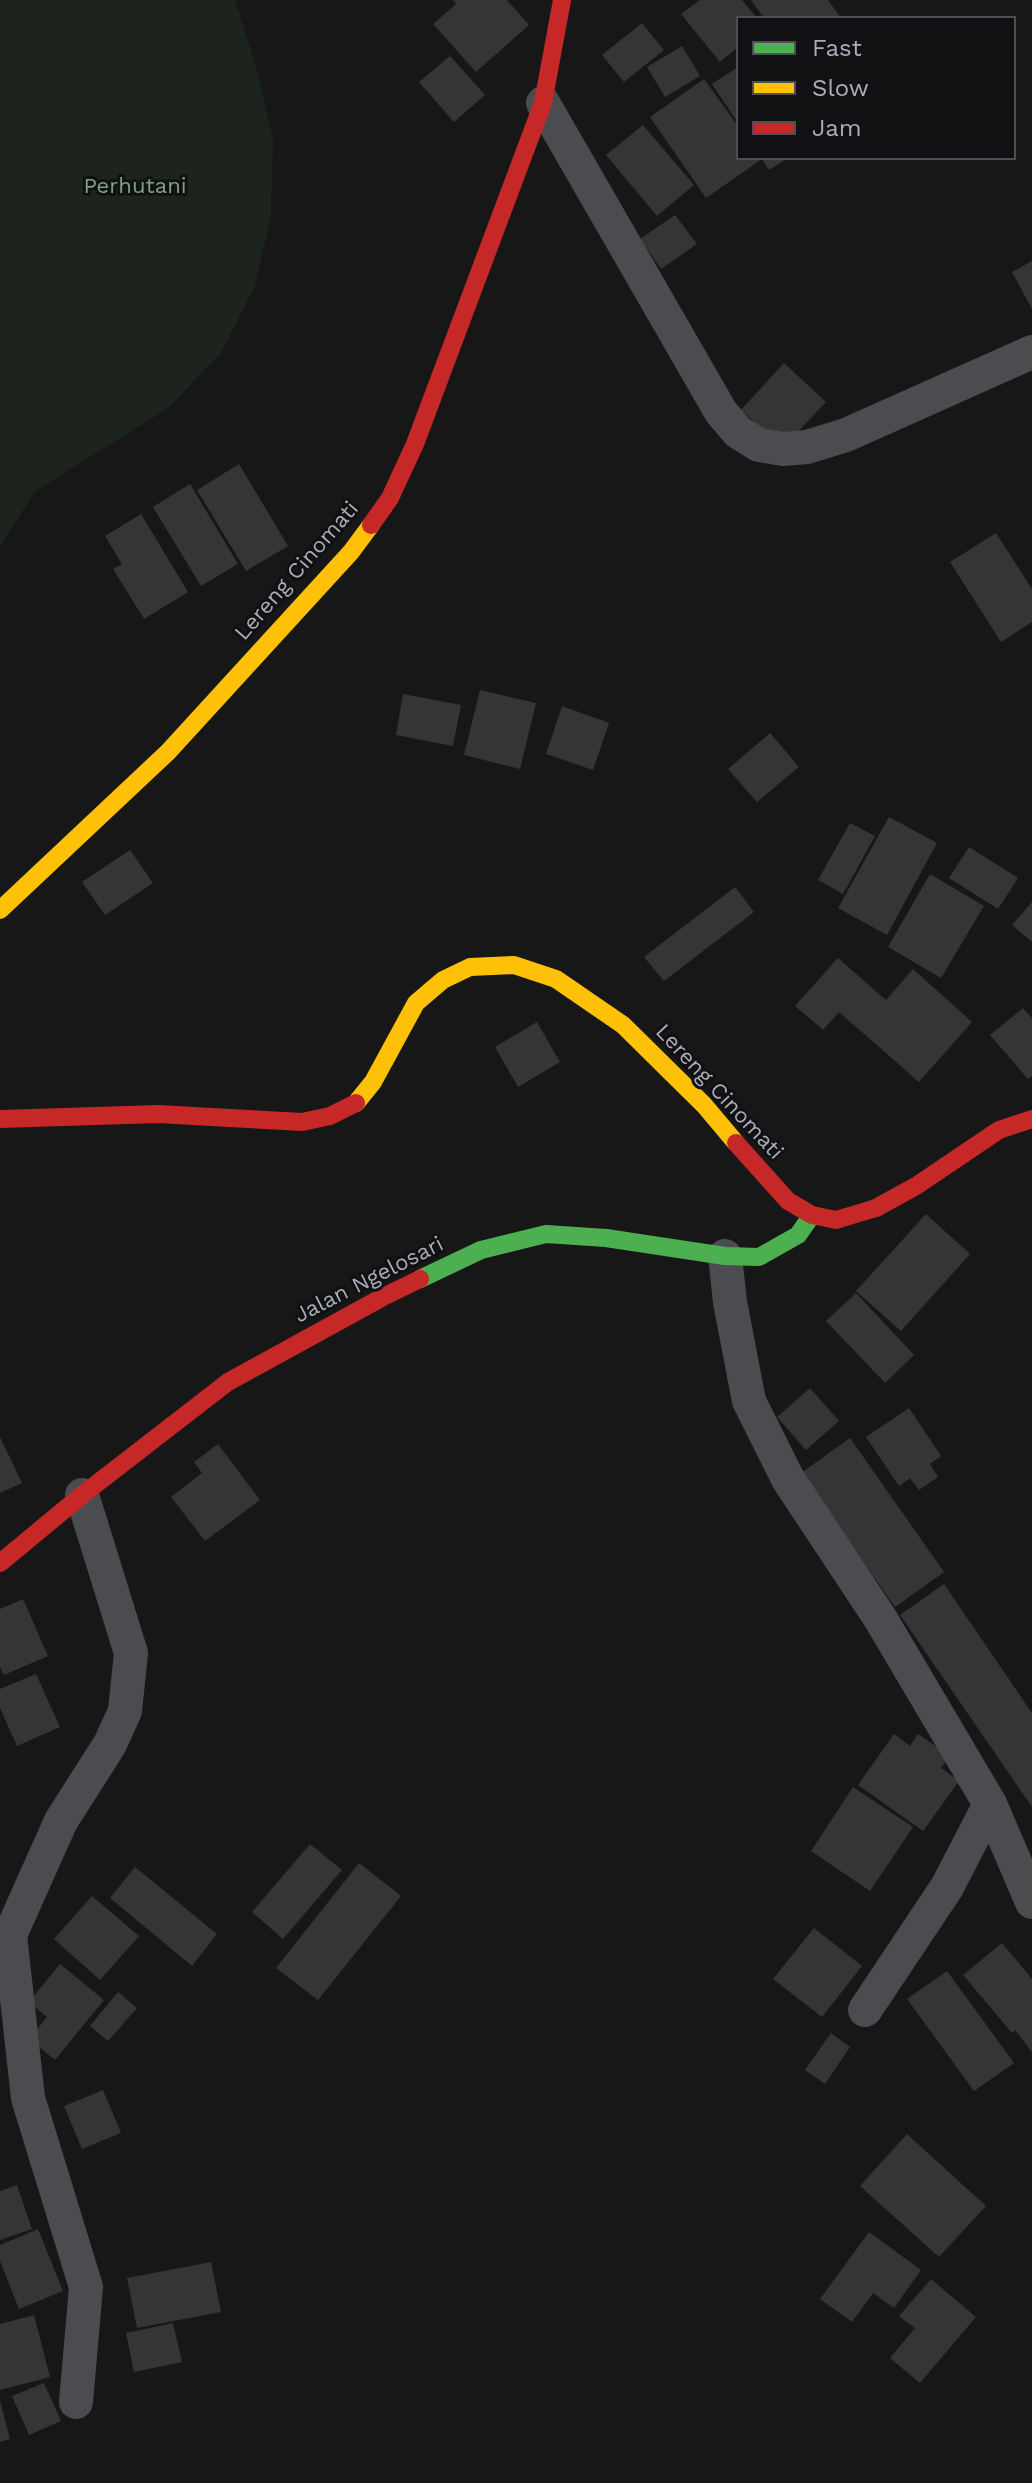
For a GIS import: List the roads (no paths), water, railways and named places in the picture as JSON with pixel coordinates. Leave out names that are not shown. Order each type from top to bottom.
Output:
[{"type":"main road","name":"Lereng Cinomati","points":[[0,910],[168,752],[351,552],[390,498],[415,444],[543,103],[562,0]]},
{"type":"main road","name":"Lereng Cinomati","points":[[0,1119],[158,1114],[302,1122],[330,1116],[355,1105],[373,1082],[416,1003],[443,980],[470,967],[514,965],[556,979],[623,1025],[704,1105],[780,1193],[812,1215]]},
{"type":"main road","points":[[812,1215],[836,1220],[876,1208],[916,1186],[999,1130],[1032,1119]]},
{"type":"main road","name":"Jalan Ngelosari","points":[[0,1563],[228,1382],[383,1297],[481,1250],[546,1234],[606,1238],[725,1256],[759,1257],[798,1235],[812,1215]]},
{"type":"street","points":[[543,103],[721,412],[738,432],[759,445],[783,449],[807,447],[846,435],[1032,352]]},
{"type":"street","points":[[725,1256],[730,1302],[749,1401],[788,1479],[880,1618],[990,1804],[1032,1902]]},
{"type":"street","points":[[76,2402],[86,2287],[28,2098],[5,1940],[61,1821],[110,1744],[125,1711],[131,1653],[82,1495]]},
{"type":"street","points":[[865,2010],[947,1887],[990,1804]]},
{"type":"park label","name":"Perhutani","points":[[135,187]]}]
